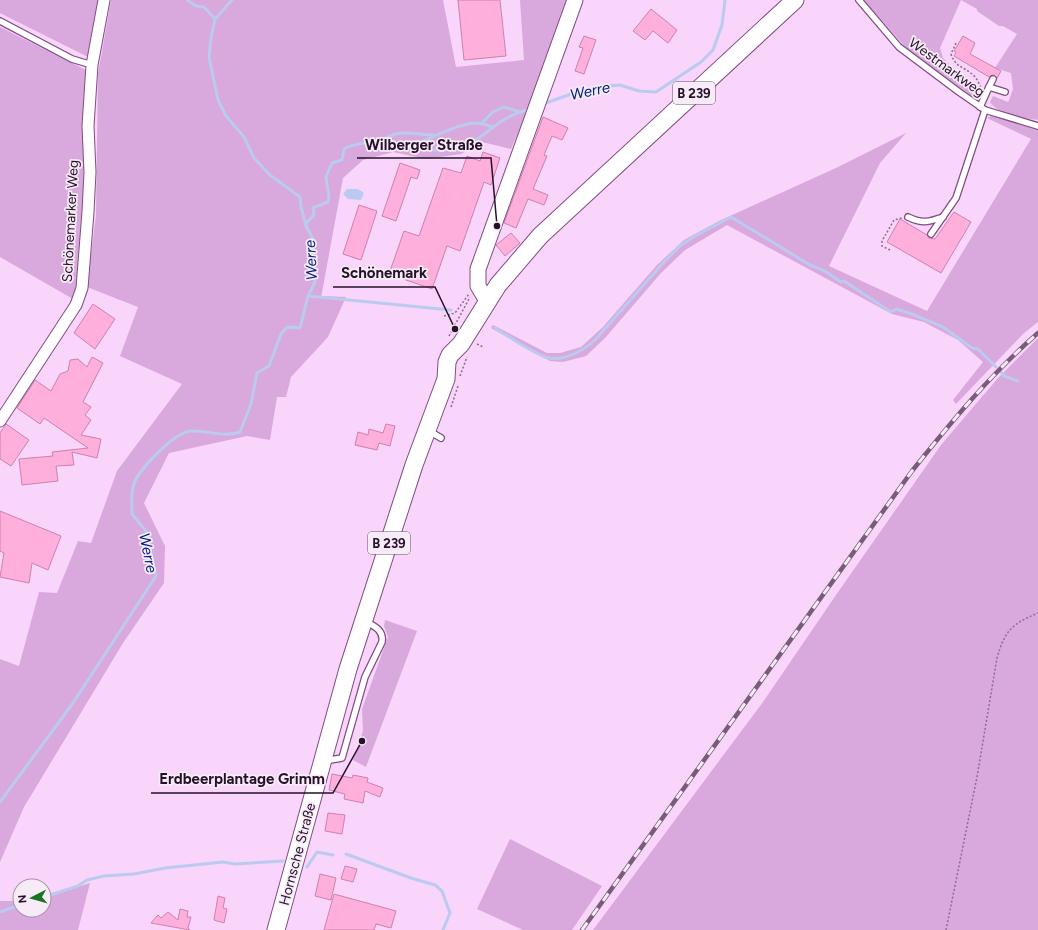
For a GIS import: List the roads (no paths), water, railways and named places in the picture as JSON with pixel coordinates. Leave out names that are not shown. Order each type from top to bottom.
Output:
[{"type":"main road","name":"B 239","points":[[363,621],[427,430],[446,379],[447,362],[455,342],[526,251],[592,187],[703,91],[795,0]]},
{"type":"main road","name":"Hornsche Straße","points":[[276,930],[305,838],[336,709],[363,621]]},
{"type":"street","name":"Schönemarker Weg","points":[[0,421],[76,305],[82,288],[90,172],[88,126],[92,65],[104,0]]},
{"type":"street","points":[[487,301],[478,286],[478,269],[575,0]]},
{"type":"lane","name":"Westmarkweg","points":[[859,0],[899,47],[983,108],[1038,126]]},
{"type":"lane","points":[[0,21],[72,59],[92,65]]},
{"type":"lane","points":[[932,234],[956,198],[983,108],[985,94],[993,78]]},
{"type":"lane","points":[[989,87],[1005,92]]},
{"type":"lane","points":[[908,217],[919,222],[926,223],[943,217]]},
{"type":"lane","points":[[427,430],[442,438]]},
{"type":"lane","points":[[323,758],[330,760],[342,758],[365,677],[382,642],[383,637],[377,628],[363,621]]},
{"type":"water","points":[[347,189],[358,189],[364,193],[361,200],[348,199],[343,194]]},
{"type":"waterway","points":[[187,0],[196,6],[204,7],[215,19]]},
{"type":"waterway","points":[[232,0],[215,19],[211,38],[209,57],[218,100],[226,116],[244,137],[254,158],[270,175],[300,197],[306,225]]},
{"type":"waterway","name":"Werre","points":[[543,104],[597,87],[620,85],[639,91],[656,92],[701,62],[713,50],[722,25],[725,0]]},
{"type":"waterway","points":[[481,124],[493,112],[504,107],[520,112]]},
{"type":"waterway","name":"Werre","points":[[0,802],[73,703],[156,576],[146,531],[132,514],[133,487],[141,472],[157,453],[184,433],[197,431],[234,434],[240,432],[251,404],[257,373],[269,366],[281,334],[287,327],[300,328],[308,296],[315,282],[313,239],[306,226],[308,221],[314,215],[313,208],[328,202],[329,197],[326,177],[332,163],[342,160],[344,149],[357,144],[385,143],[444,150],[458,148],[478,139],[510,117],[530,109]]},
{"type":"waterway","points":[[411,147],[443,132],[468,124],[478,123],[494,127]]},
{"type":"waterway","points":[[380,142],[387,137],[400,133],[435,135]]},
{"type":"waterway","points":[[495,328],[544,357],[561,358],[574,354],[595,340],[663,263],[681,245],[731,217],[810,265],[825,271],[841,282],[844,281],[891,312],[896,309],[943,327],[972,348],[978,349],[996,367]]},
{"type":"waterway","points":[[308,296],[451,310]]},
{"type":"waterway","points":[[1001,372],[1004,376],[1018,381]]},
{"type":"waterway","points":[[307,867],[317,852],[333,855]]},
{"type":"waterway","points":[[346,854],[411,878],[435,885],[442,891],[450,913],[443,930]]},
{"type":"waterway","points":[[52,894],[78,886],[87,880],[104,876],[134,874],[165,868],[223,862],[235,864],[283,861]]},
{"type":"waterway","points":[[0,912],[12,908]]},
{"type":"railway","points":[[582,930],[912,471],[972,399],[1004,365],[1038,333]]},
{"type":"place","name":"Wilberger Straße","points":[[497,226]]},
{"type":"place","name":"Schönemark","points":[[455,329]]},
{"type":"place","name":"Erdbeerplantage Grimm","points":[[362,741]]}]
